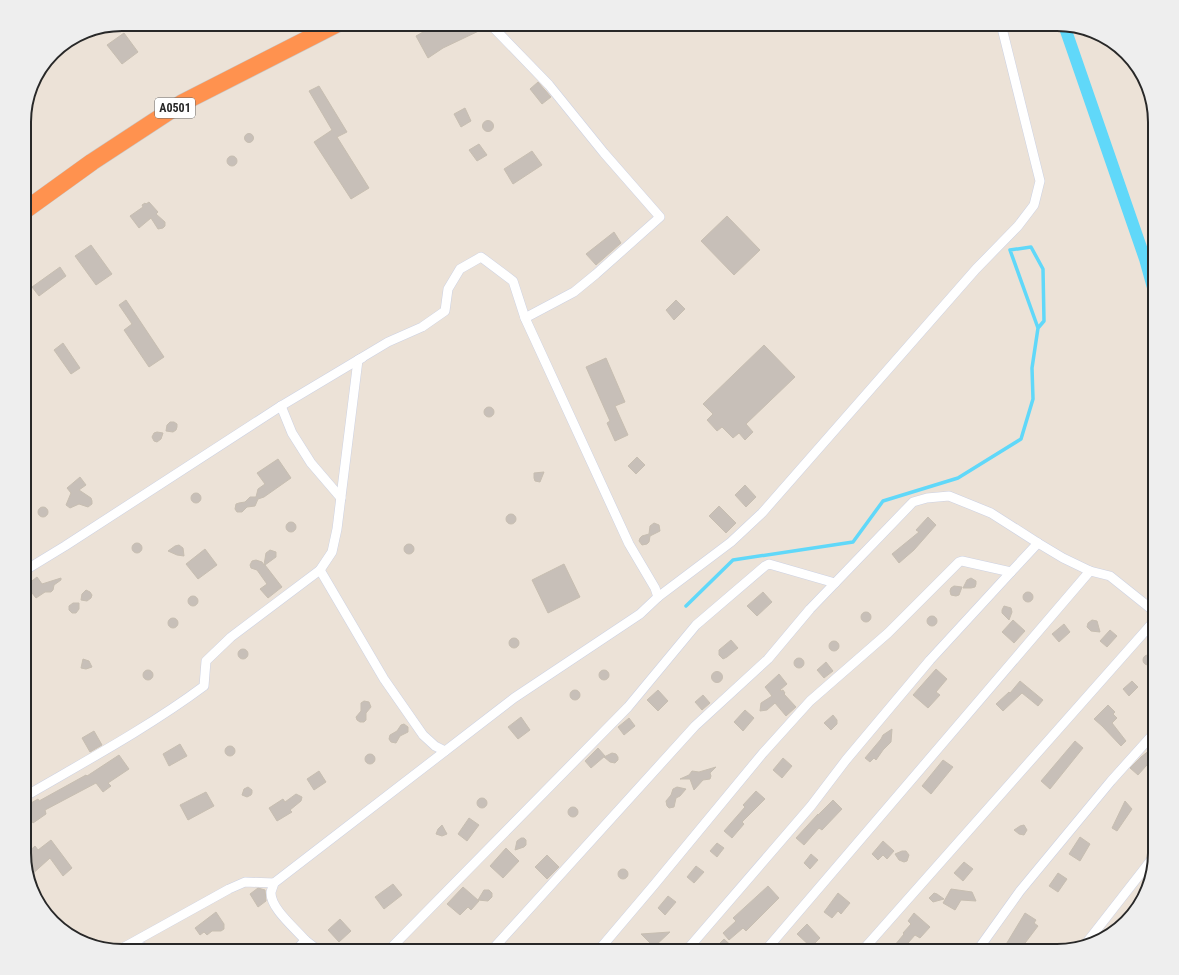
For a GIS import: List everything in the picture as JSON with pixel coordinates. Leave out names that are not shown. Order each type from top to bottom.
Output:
[{"type":"highway","name":"A0501","points":[[31,206],[92,162],[182,103],[322,31]]},
{"type":"street","points":[[497,31],[549,84],[604,153],[660,217],[574,292],[525,318]]},
{"type":"street","points":[[310,944],[276,907],[272,900],[271,892],[274,883],[514,698],[640,614],[658,597],[730,542],[762,513],[976,269],[1018,226],[1034,205],[1040,181],[1003,31]]},
{"type":"street","points":[[31,566],[65,546],[281,406],[388,342],[422,327],[445,311],[448,289],[460,269],[481,257],[513,281],[525,318],[629,544],[655,588],[658,597]]},
{"type":"street","points":[[31,793],[106,750],[204,686],[206,661],[230,637],[320,570],[332,552],[337,529],[358,360],[388,342]]},
{"type":"street","points":[[281,406],[292,432],[307,457],[341,498]]},
{"type":"street","points":[[497,944],[695,726],[768,659],[810,609],[913,502],[927,498],[949,496],[991,513],[1063,558],[1090,571],[1110,576],[1148,606]]},
{"type":"street","points":[[692,944],[811,806],[846,760],[930,660],[1038,543]]},
{"type":"street","points":[[604,944],[763,753],[810,701],[888,633],[956,563],[962,561],[1011,572]]},
{"type":"street","points":[[395,944],[628,706],[696,625],[765,566],[769,564],[835,583]]},
{"type":"street","points":[[320,570],[384,679],[414,723],[423,735],[435,746],[445,751]]},
{"type":"street","points":[[771,944],[1090,571]]},
{"type":"street","points":[[868,944],[1148,628]]},
{"type":"street","points":[[982,944],[1020,891],[1111,781],[1148,740]]},
{"type":"street","points":[[1091,937],[1147,865]]},
{"type":"street","points":[[132,944],[228,889],[245,882],[274,883]]},
{"type":"street","points":[[302,944],[305,940]]},
{"type":"building","points":[[425,31],[479,31],[443,48],[428,58],[416,36]]},
{"type":"building","points":[[124,33],[138,52],[122,64],[107,45]]},
{"type":"building","points":[[538,82],[551,97],[542,104],[530,89]]},
{"type":"building","points":[[319,86],[347,132],[337,137],[369,188],[351,199],[314,142],[332,130],[309,91]]},
{"type":"building","points":[[465,108],[471,121],[461,127],[454,114]]},
{"type":"building","points":[[486,121],[490,121],[492,122],[492,130],[486,131],[483,128],[483,124]]},
{"type":"building","points":[[249,133],[254,138],[249,143],[244,138]]},
{"type":"building","points":[[479,144],[487,155],[477,161],[469,150]]},
{"type":"building","points":[[532,151],[542,165],[513,184],[504,169]]},
{"type":"building","points":[[230,156],[234,156],[237,161],[234,166],[230,166],[227,163],[227,159]]},
{"type":"building","points":[[149,202],[158,212],[156,214],[165,222],[165,226],[163,228],[158,229],[151,218],[139,228],[130,216],[143,207],[142,205]]},
{"type":"building","points":[[727,216],[760,250],[734,275],[701,241]]},
{"type":"building","points":[[614,232],[621,243],[596,265],[586,254]]},
{"type":"building","points":[[91,245],[112,274],[96,285],[75,256]]},
{"type":"building","points":[[60,267],[66,276],[39,296],[32,287]]},
{"type":"building","points":[[126,300],[164,357],[149,367],[124,330],[132,324],[119,305]]},
{"type":"building","points":[[676,300],[685,309],[674,320],[666,310]]},
{"type":"building","points":[[63,343],[80,368],[71,374],[54,350]]},
{"type":"building","points":[[764,345],[795,377],[746,424],[753,432],[745,440],[739,433],[733,438],[722,427],[717,431],[707,420],[713,414],[703,404]]},
{"type":"building","points":[[606,358],[625,402],[615,406],[628,435],[615,441],[607,423],[610,421],[586,367]]},
{"type":"building","points":[[487,407],[491,407],[493,408],[493,416],[487,417],[484,414],[484,410]]},
{"type":"building","points":[[170,422],[177,424],[176,430],[173,432],[166,431],[167,425]]},
{"type":"building","points":[[154,433],[163,433],[161,439],[157,442],[154,441],[152,437]]},
{"type":"building","points":[[637,457],[645,465],[636,474],[628,466]]},
{"type":"building","points":[[278,459],[291,478],[264,497],[258,499],[255,506],[247,507],[242,512],[237,512],[235,509],[236,504],[245,502],[250,497],[256,497],[258,489],[265,484],[257,473]]},
{"type":"building","points":[[544,472],[540,482],[535,481],[534,473]]},
{"type":"building","points":[[80,477],[86,485],[79,490],[91,498],[92,504],[88,507],[79,504],[70,508],[66,505],[71,493],[67,488]]},
{"type":"building","points":[[745,485],[756,497],[746,507],[735,495]]},
{"type":"building","points":[[194,493],[198,493],[200,494],[200,502],[194,503],[191,500],[191,496]]},
{"type":"building","points":[[719,506],[736,523],[726,533],[709,516]]},
{"type":"building","points":[[41,507],[45,507],[48,512],[45,517],[41,517],[38,514],[38,510]]},
{"type":"building","points":[[509,514],[513,514],[515,515],[515,523],[509,524],[506,521],[506,517]]},
{"type":"building","points":[[928,517],[936,525],[914,550],[899,563],[892,554],[919,532],[916,530]]},
{"type":"building","points":[[289,522],[293,522],[295,523],[295,531],[289,532],[286,529],[286,525]]},
{"type":"building","points":[[654,523],[659,525],[660,531],[650,536],[647,544],[642,545],[639,541],[640,538],[649,534],[650,526]]},
{"type":"building","points":[[135,543],[139,543],[141,544],[141,552],[135,553],[132,550],[132,546]]},
{"type":"building","points":[[407,544],[411,544],[413,545],[413,553],[407,554],[404,551],[404,547]]},
{"type":"building","points":[[179,545],[183,548],[184,556],[168,551],[175,546]]},
{"type":"building","points":[[205,549],[217,565],[198,579],[186,564]]},
{"type":"building","points":[[270,550],[276,552],[276,557],[265,565],[282,587],[268,598],[260,589],[267,584],[257,570],[251,568],[250,565],[252,561],[256,560],[262,562],[264,565],[266,553]]},
{"type":"building","points":[[564,564],[580,597],[548,613],[532,580]]},
{"type":"building","points":[[37,577],[42,584],[61,578],[61,580],[54,585],[51,592],[45,592],[36,598],[32,593],[31,594],[31,582]]},
{"type":"building","points":[[971,578],[976,581],[975,587],[963,588],[967,580]]},
{"type":"building","points":[[954,586],[962,587],[959,595],[951,595],[951,588]]},
{"type":"building","points":[[86,590],[92,595],[91,598],[87,601],[81,600],[82,594]]},
{"type":"building","points":[[763,592],[772,602],[757,616],[747,606]]},
{"type":"building","points":[[1026,592],[1030,592],[1032,593],[1032,601],[1026,602],[1023,599],[1023,595]]},
{"type":"building","points":[[191,596],[195,596],[197,597],[197,605],[191,606],[188,603],[188,599]]},
{"type":"building","points":[[73,603],[79,603],[79,609],[76,613],[72,613],[69,610],[69,606]]},
{"type":"building","points":[[1004,606],[1011,608],[1012,612],[1009,620],[1002,613]]},
{"type":"building","points":[[864,612],[868,612],[870,613],[870,621],[864,622],[861,619],[861,615]]},
{"type":"building","points":[[930,616],[934,616],[936,617],[936,625],[930,626],[927,623],[927,619]]},
{"type":"building","points":[[171,618],[175,618],[177,619],[177,627],[171,628],[168,625],[168,621]]},
{"type":"building","points":[[1013,620],[1025,631],[1014,643],[1002,632]]},
{"type":"building","points":[[1092,620],[1097,621],[1100,632],[1091,631],[1087,627],[1088,623]]},
{"type":"building","points":[[1064,624],[1070,632],[1059,642],[1052,634]]},
{"type":"building","points":[[1110,630],[1117,636],[1107,647],[1100,641]]},
{"type":"building","points":[[512,638],[516,638],[518,639],[518,647],[512,648],[509,645],[509,641]]},
{"type":"building","points":[[731,640],[738,648],[723,659],[719,655],[719,650]]},
{"type":"building","points":[[834,641],[839,646],[834,651],[829,646]]},
{"type":"building","points":[[241,649],[245,649],[247,650],[247,658],[241,659],[238,656],[238,652]]},
{"type":"building","points":[[1148,655],[1148,665],[1144,664],[1143,662],[1143,658]]},
{"type":"building","points":[[797,658],[801,658],[803,659],[803,667],[797,668],[794,665],[794,661]]},
{"type":"building","points":[[83,659],[89,661],[92,667],[86,669],[81,668]]},
{"type":"building","points":[[826,662],[833,671],[824,678],[817,670]]},
{"type":"building","points":[[936,669],[947,679],[936,692],[940,695],[928,708],[913,695]]},
{"type":"building","points":[[146,670],[150,670],[152,671],[152,679],[146,680],[143,677],[143,673]]},
{"type":"building","points":[[602,670],[606,670],[608,671],[608,679],[602,680],[599,677],[599,673]]},
{"type":"building","points":[[717,671],[721,673],[723,677],[721,681],[717,683],[713,681],[711,677],[713,673]]},
{"type":"building","points":[[779,674],[787,684],[780,690],[783,690],[785,693],[784,694],[796,707],[786,716],[775,703],[767,710],[760,711],[761,703],[772,696],[765,687]]},
{"type":"building","points":[[1020,681],[1043,700],[1038,706],[1022,693],[1003,711],[996,704],[1009,692],[1010,693]]},
{"type":"building","points":[[1132,681],[1138,687],[1129,696],[1123,689]]},
{"type":"building","points":[[573,690],[577,690],[579,691],[579,699],[573,700],[570,697],[570,693]]},
{"type":"building","points":[[658,690],[668,701],[658,711],[647,700]]},
{"type":"building","points":[[703,695],[710,703],[702,710],[695,702]]},
{"type":"building","points":[[364,701],[369,702],[371,707],[366,713],[366,720],[364,722],[360,722],[356,717],[361,711],[361,703]]},
{"type":"building","points":[[1108,705],[1115,712],[1113,714],[1117,718],[1112,723],[1126,741],[1121,746],[1094,719]]},
{"type":"building","points":[[745,710],[754,718],[743,731],[734,722]]},
{"type":"building","points":[[833,715],[837,720],[837,724],[831,730],[824,723]]},
{"type":"building","points":[[521,717],[530,730],[518,739],[508,727]]},
{"type":"building","points":[[629,718],[635,726],[624,735],[618,727]]},
{"type":"building","points":[[404,724],[408,727],[408,732],[400,736],[396,743],[391,742],[389,739],[390,735]]},
{"type":"building","points":[[892,729],[891,742],[876,760],[874,758],[870,762],[865,758],[883,735]]},
{"type":"building","points":[[94,731],[102,745],[90,752],[82,738]]},
{"type":"building","points":[[1075,741],[1083,748],[1050,789],[1041,781]]},
{"type":"building","points":[[180,744],[187,756],[169,766],[163,754]]},
{"type":"building","points":[[228,746],[232,746],[235,751],[232,756],[228,756],[225,753],[225,749]]},
{"type":"building","points":[[598,748],[605,756],[591,768],[585,761]]},
{"type":"building","points":[[1148,752],[1148,764],[1138,775],[1130,768]]},
{"type":"building","points":[[612,753],[616,754],[618,757],[618,760],[615,763],[610,762],[604,757]]},
{"type":"building","points":[[368,754],[372,754],[374,755],[374,763],[368,764],[365,761],[365,757]]},
{"type":"building","points":[[119,755],[129,769],[108,783],[111,786],[103,792],[96,783],[45,810],[46,814],[33,823],[31,820],[31,803],[38,799],[39,801],[86,775],[87,776]]},
{"type":"building","points":[[783,758],[792,766],[782,778],[773,770]]},
{"type":"building","points":[[943,760],[953,767],[931,794],[922,786]]},
{"type":"building","points":[[716,767],[710,773],[710,779],[703,780],[694,790],[690,779],[680,779],[689,775],[692,771],[699,772]]},
{"type":"building","points":[[319,771],[326,782],[314,790],[307,779]]},
{"type":"building","points":[[248,787],[252,790],[252,793],[247,797],[242,795],[244,789]]},
{"type":"building","points":[[677,787],[686,789],[676,798],[674,807],[669,808],[666,801],[671,795],[673,789]]},
{"type":"building","points":[[756,791],[765,799],[742,822],[744,824],[732,838],[724,831],[745,807],[743,805]]},
{"type":"building","points":[[206,792],[214,806],[188,820],[180,805]]},
{"type":"building","points":[[296,794],[302,797],[301,801],[290,810],[292,812],[277,821],[269,808],[283,799],[285,802]]},
{"type":"building","points":[[480,798],[484,798],[486,799],[486,807],[480,808],[477,805],[477,801]]},
{"type":"building","points":[[833,800],[842,809],[822,830],[819,828],[804,845],[796,838]]},
{"type":"building","points":[[1125,801],[1132,809],[1117,831],[1112,828]]},
{"type":"building","points":[[571,807],[575,807],[577,808],[577,816],[571,817],[568,814],[568,810]]},
{"type":"building","points":[[469,818],[479,825],[467,841],[458,834]]},
{"type":"building","points":[[442,825],[447,834],[442,836],[436,834]]},
{"type":"building","points":[[1024,825],[1027,830],[1024,835],[1019,834],[1014,830],[1020,826]]},
{"type":"building","points":[[1080,837],[1090,844],[1080,861],[1069,854]]},
{"type":"building","points":[[521,838],[526,840],[526,845],[515,850],[517,841]]},
{"type":"building","points":[[51,840],[72,868],[63,876],[50,858],[33,873],[31,850],[35,846],[38,850]]},
{"type":"building","points":[[883,841],[894,851],[887,859],[883,855],[878,860],[872,854]]},
{"type":"building","points":[[717,843],[724,848],[717,857],[710,851]]},
{"type":"building","points":[[506,848],[519,861],[503,878],[490,866]]},
{"type":"building","points":[[906,851],[909,855],[907,861],[904,862],[899,860],[895,854]]},
{"type":"building","points":[[811,854],[818,860],[810,869],[804,863]]},
{"type":"building","points":[[547,855],[559,867],[547,879],[535,867]]},
{"type":"building","points":[[964,862],[973,869],[963,881],[954,873]]},
{"type":"building","points":[[696,866],[704,872],[694,883],[687,877]]},
{"type":"building","points":[[621,869],[625,869],[627,870],[627,878],[621,879],[618,876],[618,872]]},
{"type":"building","points":[[1058,873],[1067,879],[1058,892],[1049,886]]},
{"type":"building","points":[[393,884],[402,895],[384,909],[375,897]]},
{"type":"building","points":[[768,886],[779,898],[746,931],[743,928],[729,940],[723,933],[736,921],[733,918]]},
{"type":"building","points":[[463,887],[479,901],[471,910],[468,907],[460,915],[447,904]]},
{"type":"building","points":[[258,888],[265,890],[266,901],[258,907],[250,894]]},
{"type":"building","points":[[951,889],[972,892],[976,901],[961,900],[955,910],[943,903]]},
{"type":"building","points":[[484,890],[489,890],[492,893],[492,897],[488,901],[478,900]]},
{"type":"building","points":[[838,893],[850,903],[841,914],[838,911],[832,918],[824,912]]},
{"type":"building","points":[[934,893],[944,899],[933,902],[929,898]]},
{"type":"building","points":[[668,896],[676,902],[665,915],[658,908]]},
{"type":"building","points":[[216,912],[224,924],[224,929],[221,931],[212,931],[207,935],[204,932],[200,935],[195,928]]},
{"type":"building","points":[[914,913],[930,927],[920,938],[915,935],[907,944],[896,944],[911,924],[908,921]]},
{"type":"building","points":[[1025,913],[1036,920],[1034,923],[1038,926],[1024,944],[1006,944]]},
{"type":"building","points":[[340,919],[351,931],[339,942],[328,930]]},
{"type":"building","points":[[807,924],[820,938],[814,944],[808,944],[797,934]]},
{"type":"building","points":[[670,932],[657,944],[651,944],[641,934]]},
{"type":"building","points":[[724,939],[729,944],[719,944]]},
{"type":"waterway","points":[[1066,32],[1148,270]]},
{"type":"waterway","points":[[686,606],[733,560],[853,542],[883,501],[958,478],[1021,439],[1033,399],[1032,368],[1038,328],[1010,250],[1031,247],[1043,269],[1044,321],[1038,328]]}]
